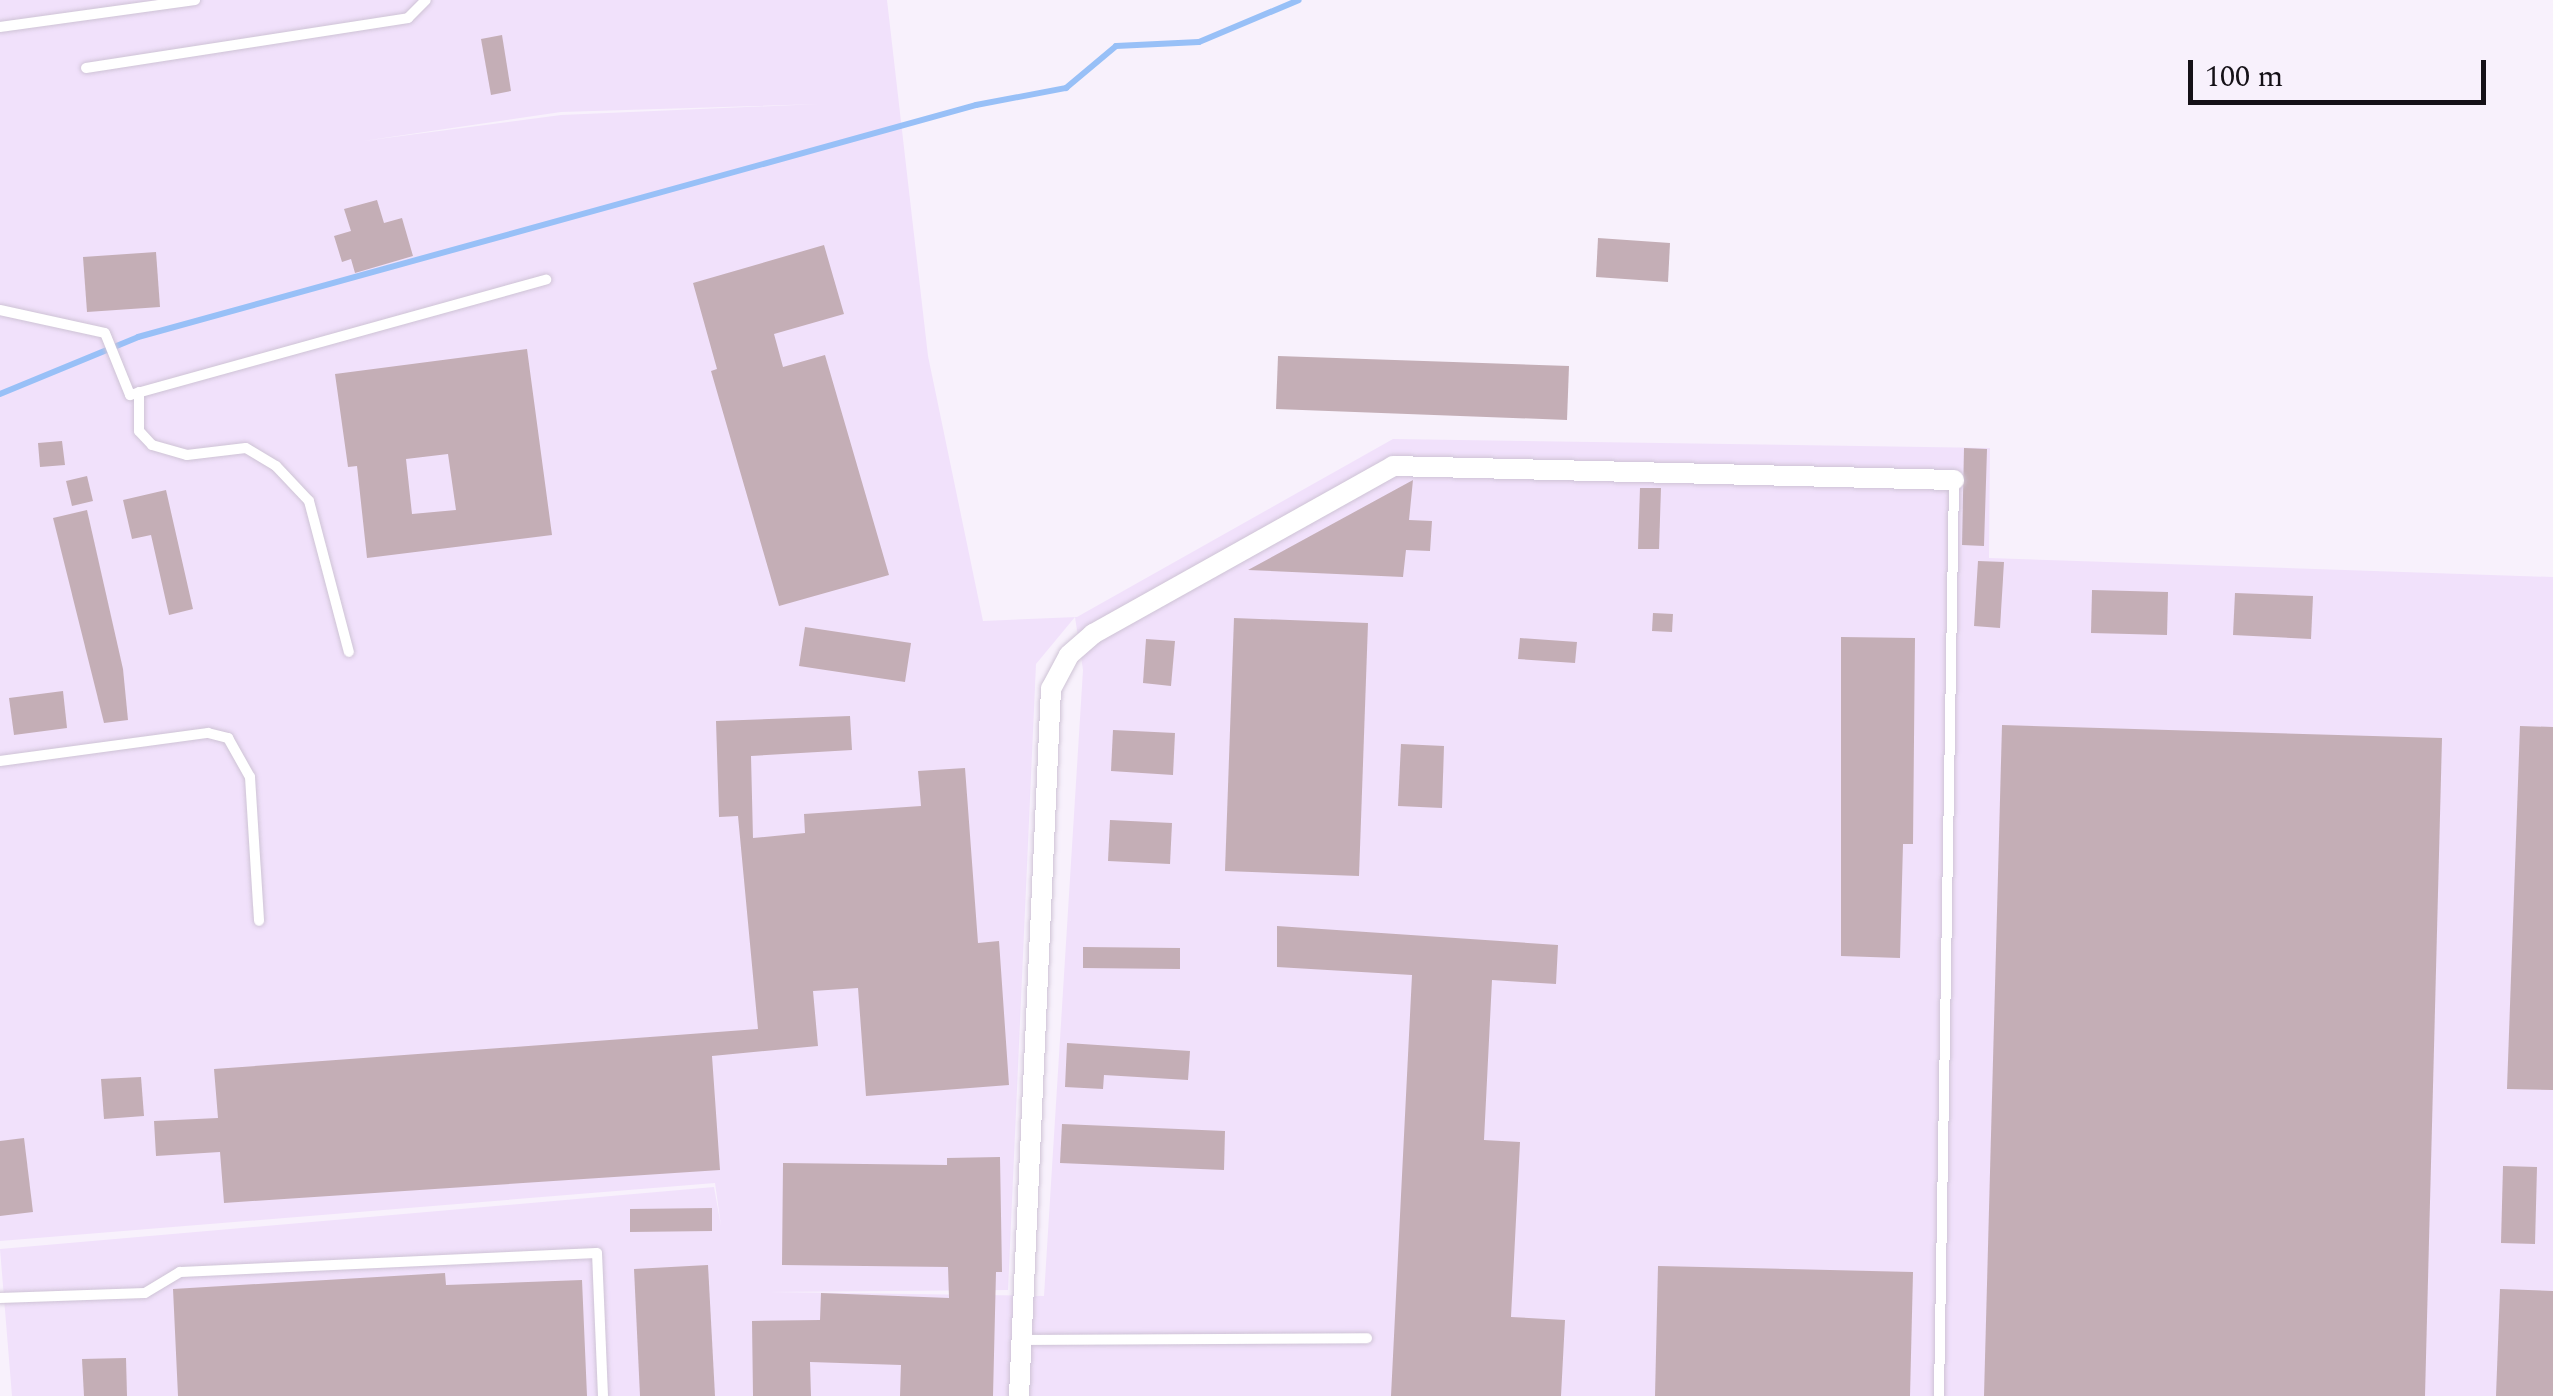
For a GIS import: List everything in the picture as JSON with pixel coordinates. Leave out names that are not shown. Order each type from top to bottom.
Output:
[{"type":"street","points":[[1019,1396],[1050,689],[1070,655],[1093,634],[1393,466],[1954,480]]},
{"type":"lane","points":[[0,27],[194,0]]},
{"type":"lane","points":[[86,68],[408,18],[426,0]]},
{"type":"lane","points":[[134,394],[546,280]]},
{"type":"lane","points":[[0,310],[104,332],[134,394],[139,431],[152,445],[187,455],[246,448],[276,466],[309,502],[349,652]]},
{"type":"lane","points":[[1939,1396],[1954,480]]},
{"type":"lane","points":[[0,761],[208,733],[228,738],[250,777],[259,921]]},
{"type":"lane","points":[[0,1298],[145,1293],[180,1272],[598,1253],[603,1396]]},
{"type":"lane","points":[[1021,1340],[1367,1338]]},
{"type":"shaded area","points":[[0,0],[887,0],[928,356],[983,621],[1075,617],[1077,617],[1393,439],[1990,448],[1989,558],[2553,577],[2553,1396],[12,1396],[0,1249],[714,1187],[721,1226],[715,1183],[0,1241]],"holes":[[[819,104],[561,115],[363,141],[561,112]],[[1075,617],[1083,670],[1044,1296],[769,1292],[1008,1290],[1036,664]]]},
{"type":"building","points":[[502,35],[511,91],[491,95],[481,39]]},
{"type":"building","points":[[377,200],[384,223],[402,218],[413,256],[355,273],[351,259],[342,262],[334,236],[351,231],[344,209]]},
{"type":"building","points":[[1598,238],[1670,243],[1668,282],[1596,277]]},
{"type":"building","points":[[824,245],[844,314],[774,334],[783,367],[825,355],[889,575],[779,606],[711,371],[717,369],[693,283]]},
{"type":"building","points":[[156,252],[160,307],[87,312],[83,257]]},
{"type":"building","points":[[527,349],[552,535],[367,558],[357,466],[348,467],[335,374]],"holes":[[[448,454],[456,510],[412,514],[406,459]]]},
{"type":"building","points":[[1278,356],[1569,366],[1567,420],[1276,409]]},
{"type":"building","points":[[62,441],[65,465],[40,467],[38,443]]},
{"type":"building","points":[[1964,448],[1987,449],[1984,546],[1962,545]]},
{"type":"building","points":[[87,476],[93,501],[72,506],[66,481]]},
{"type":"building","points":[[1413,480],[1409,520],[1432,521],[1430,551],[1406,550],[1403,577],[1248,570]]},
{"type":"building","points":[[1640,488],[1661,488],[1659,549],[1638,549]]},
{"type":"building","points":[[166,490],[193,609],[169,615],[151,535],[132,539],[123,500]]},
{"type":"building","points":[[87,510],[123,669],[128,720],[104,723],[53,518]]},
{"type":"building","points":[[1978,561],[2004,562],[2000,628],[1974,626]]},
{"type":"building","points":[[2092,590],[2168,592],[2167,635],[2091,633]]},
{"type":"building","points":[[2235,593],[2313,596],[2311,639],[2233,635]]},
{"type":"building","points":[[1653,613],[1673,614],[1672,632],[1652,631]]},
{"type":"building","points":[[1234,618],[1368,623],[1359,876],[1225,871]]},
{"type":"building","points":[[805,627],[911,643],[905,682],[799,666]]},
{"type":"building","points":[[1841,637],[1915,638],[1913,844],[1903,844],[1900,958],[1841,956]]},
{"type":"building","points":[[1520,638],[1577,642],[1575,663],[1518,659]]},
{"type":"building","points":[[1146,639],[1175,641],[1171,686],[1143,683]]},
{"type":"building","points":[[63,691],[67,728],[14,735],[9,698]]},
{"type":"building","points":[[850,716],[852,750],[751,756],[753,838],[805,833],[804,814],[921,806],[918,771],[965,768],[978,943],[999,941],[1009,1085],[866,1096],[858,988],[813,991],[818,1046],[712,1056],[720,1170],[224,1203],[220,1152],[156,1156],[154,1121],[218,1118],[214,1069],[758,1029],[738,816],[719,817],[716,721]]},
{"type":"building","points":[[2002,725],[2442,738],[2425,1396],[1984,1396]]},
{"type":"building","points":[[2520,726],[2553,727],[2553,1090],[2507,1089]]},
{"type":"building","points":[[1113,730],[1175,733],[1173,775],[1111,771]]},
{"type":"building","points":[[1401,744],[1444,746],[1442,808],[1398,806]]},
{"type":"building","points":[[1110,820],[1172,823],[1170,864],[1108,861]]},
{"type":"building","points":[[1277,926],[1558,945],[1556,984],[1492,980],[1484,1140],[1520,1142],[1511,1317],[1565,1320],[1561,1396],[1391,1396],[1412,975],[1277,967]]},
{"type":"building","points":[[1083,947],[1180,948],[1180,969],[1083,968]]},
{"type":"building","points":[[1067,1043],[1190,1051],[1188,1080],[1104,1075],[1103,1089],[1065,1087]]},
{"type":"building","points":[[141,1077],[144,1116],[104,1119],[101,1079]]},
{"type":"building","points":[[1062,1124],[1225,1131],[1224,1170],[1060,1163]]},
{"type":"building","points":[[24,1138],[33,1212],[0,1216],[0,1141]]},
{"type":"building","points":[[1000,1157],[1002,1272],[996,1272],[993,1396],[900,1396],[901,1365],[810,1362],[811,1396],[753,1396],[752,1321],[820,1320],[821,1293],[949,1298],[948,1267],[782,1265],[783,1163],[947,1165],[947,1158]]},
{"type":"building","points":[[2503,1166],[2537,1167],[2535,1244],[2501,1243]]},
{"type":"building","points":[[712,1208],[712,1231],[630,1232],[630,1209]]},
{"type":"building","points":[[708,1265],[715,1396],[640,1396],[634,1269]]},
{"type":"building","points":[[1658,1266],[1913,1272],[1910,1396],[1655,1396]]},
{"type":"building","points":[[445,1273],[446,1285],[582,1280],[587,1396],[178,1396],[173,1289]]},
{"type":"building","points":[[2500,1289],[2553,1291],[2553,1396],[2496,1396]]},
{"type":"building","points":[[126,1358],[127,1396],[84,1396],[82,1359]]},
{"type":"waterway","points":[[0,394],[138,337],[976,105],[1066,88],[1116,46],[1199,42],[1299,0]]}]
